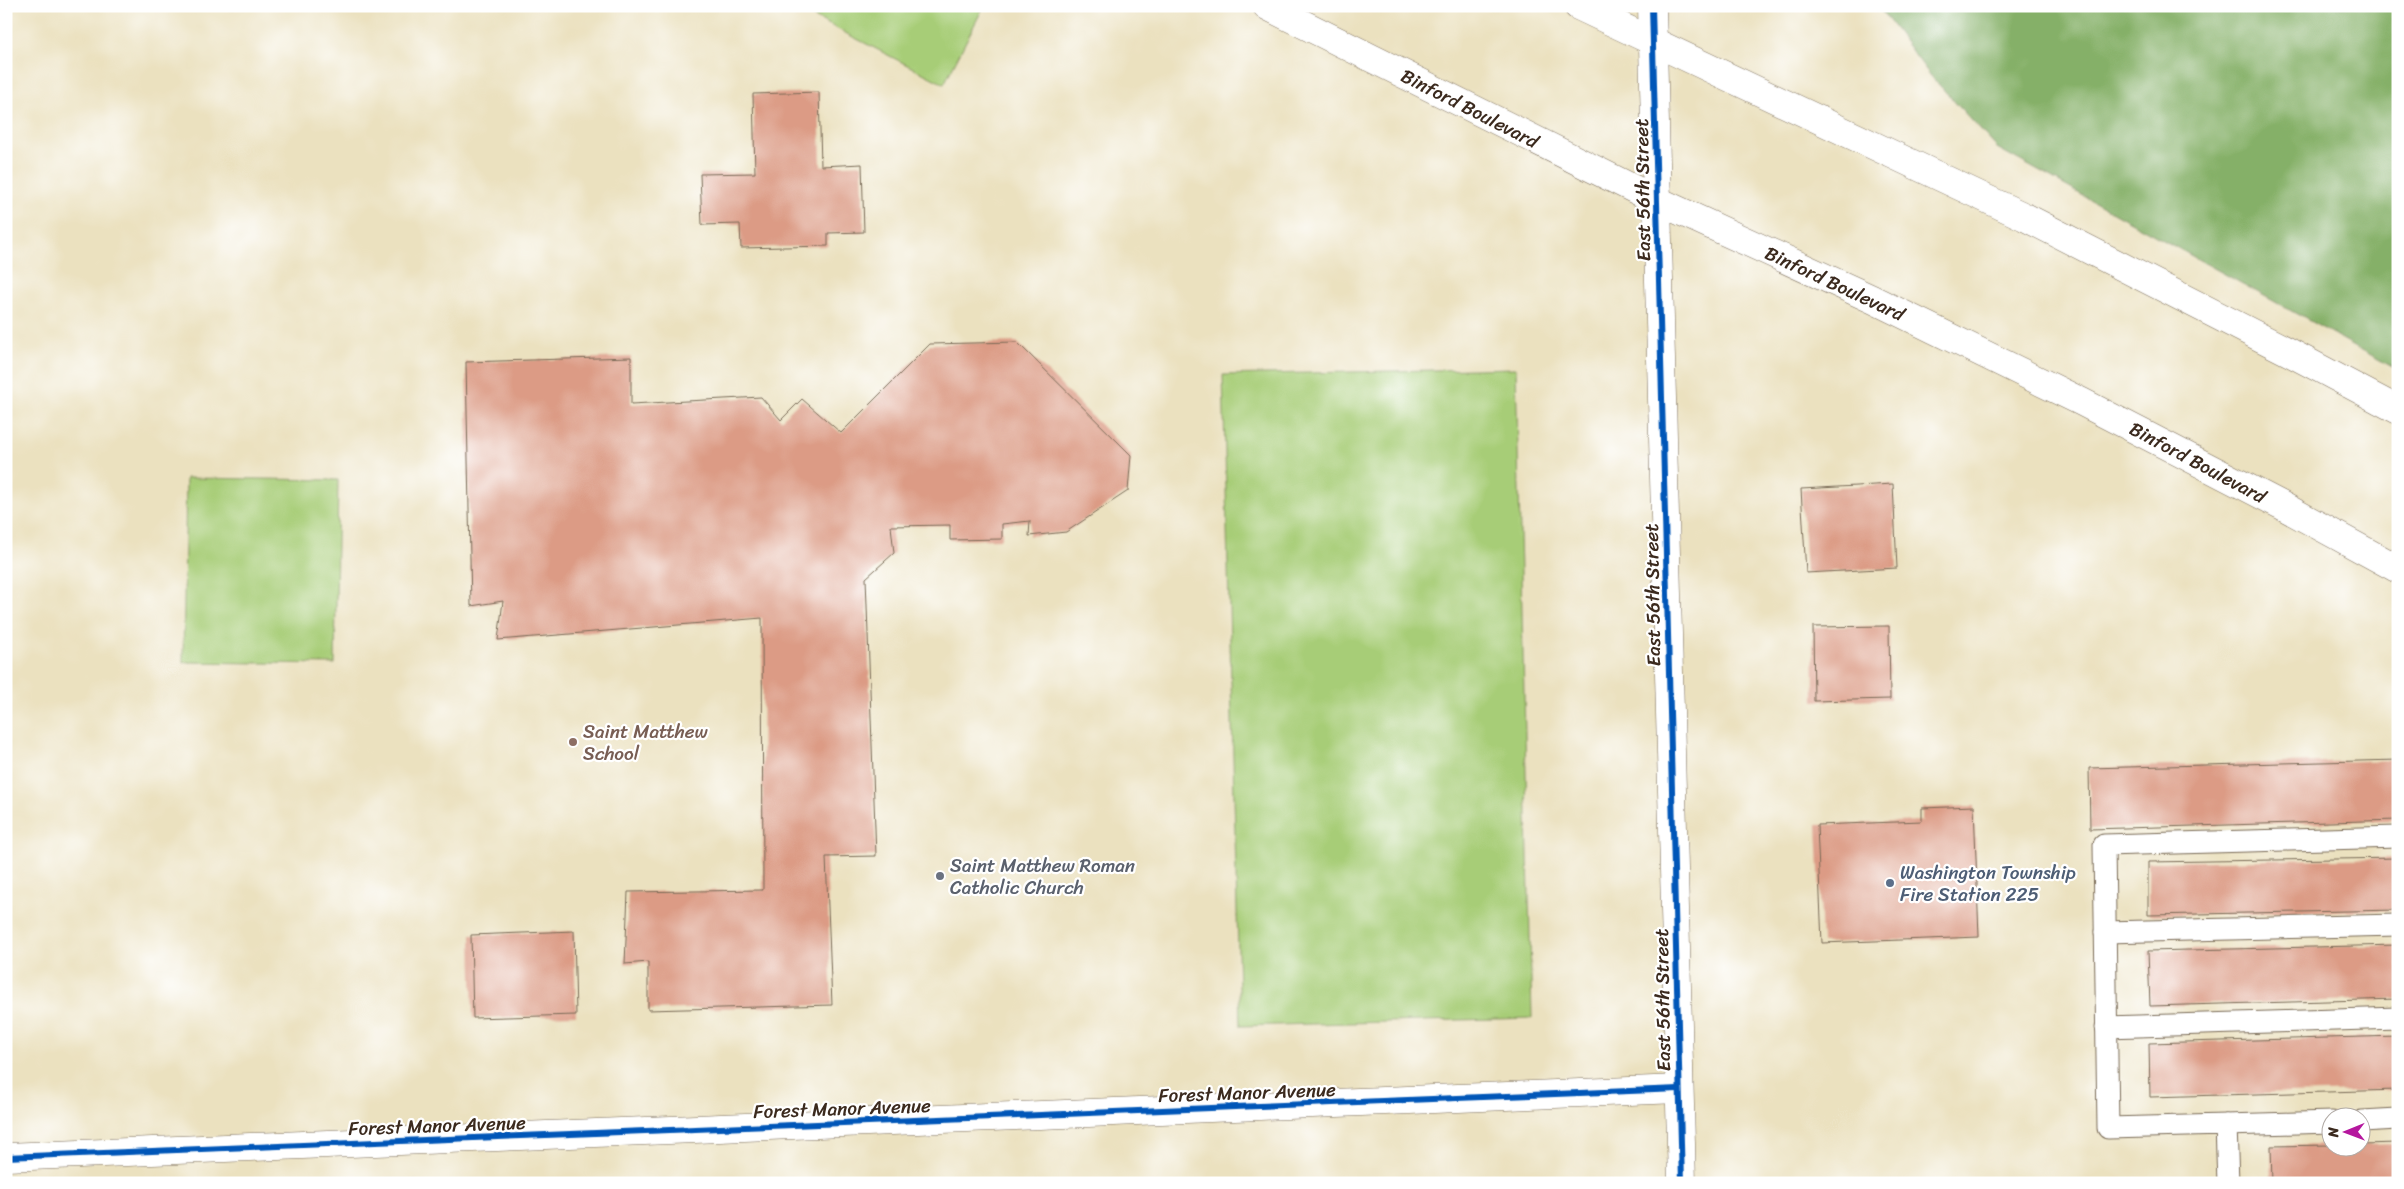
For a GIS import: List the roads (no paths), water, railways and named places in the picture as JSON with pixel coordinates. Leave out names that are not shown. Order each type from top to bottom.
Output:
[{"type":"street","name":"Binford Boulevard","points":[[1267,6],[1658,201],[1864,295],[2082,402],[2281,505],[2398,569]]},
{"type":"street","points":[[1578,6],[2025,217],[2398,410]]},
{"type":"street","name":"East 56th Street","points":[[1652,6],[1682,1183]]},
{"type":"street","name":"Forest Manor Avenue","points":[[6,1157],[1679,1089]]},
{"type":"lane","points":[[2322,1122],[2108,1128],[2104,845],[2398,837]]},
{"type":"lane","points":[[2105,932],[2398,925]]},
{"type":"lane","points":[[2106,1027],[2398,1018]]},
{"type":"lane","points":[[2372,1120],[2398,1119]]},
{"type":"lane","points":[[2226,1125],[2228,1183]]},
{"type":"place","name":"Saint Matthew School","points":[[573,742]]},
{"type":"place","name":"Saint Matthew Roman Catholic Church","points":[[940,876]]},
{"type":"place","name":"Washington Township Fire Station 225","points":[[1890,883]]}]
